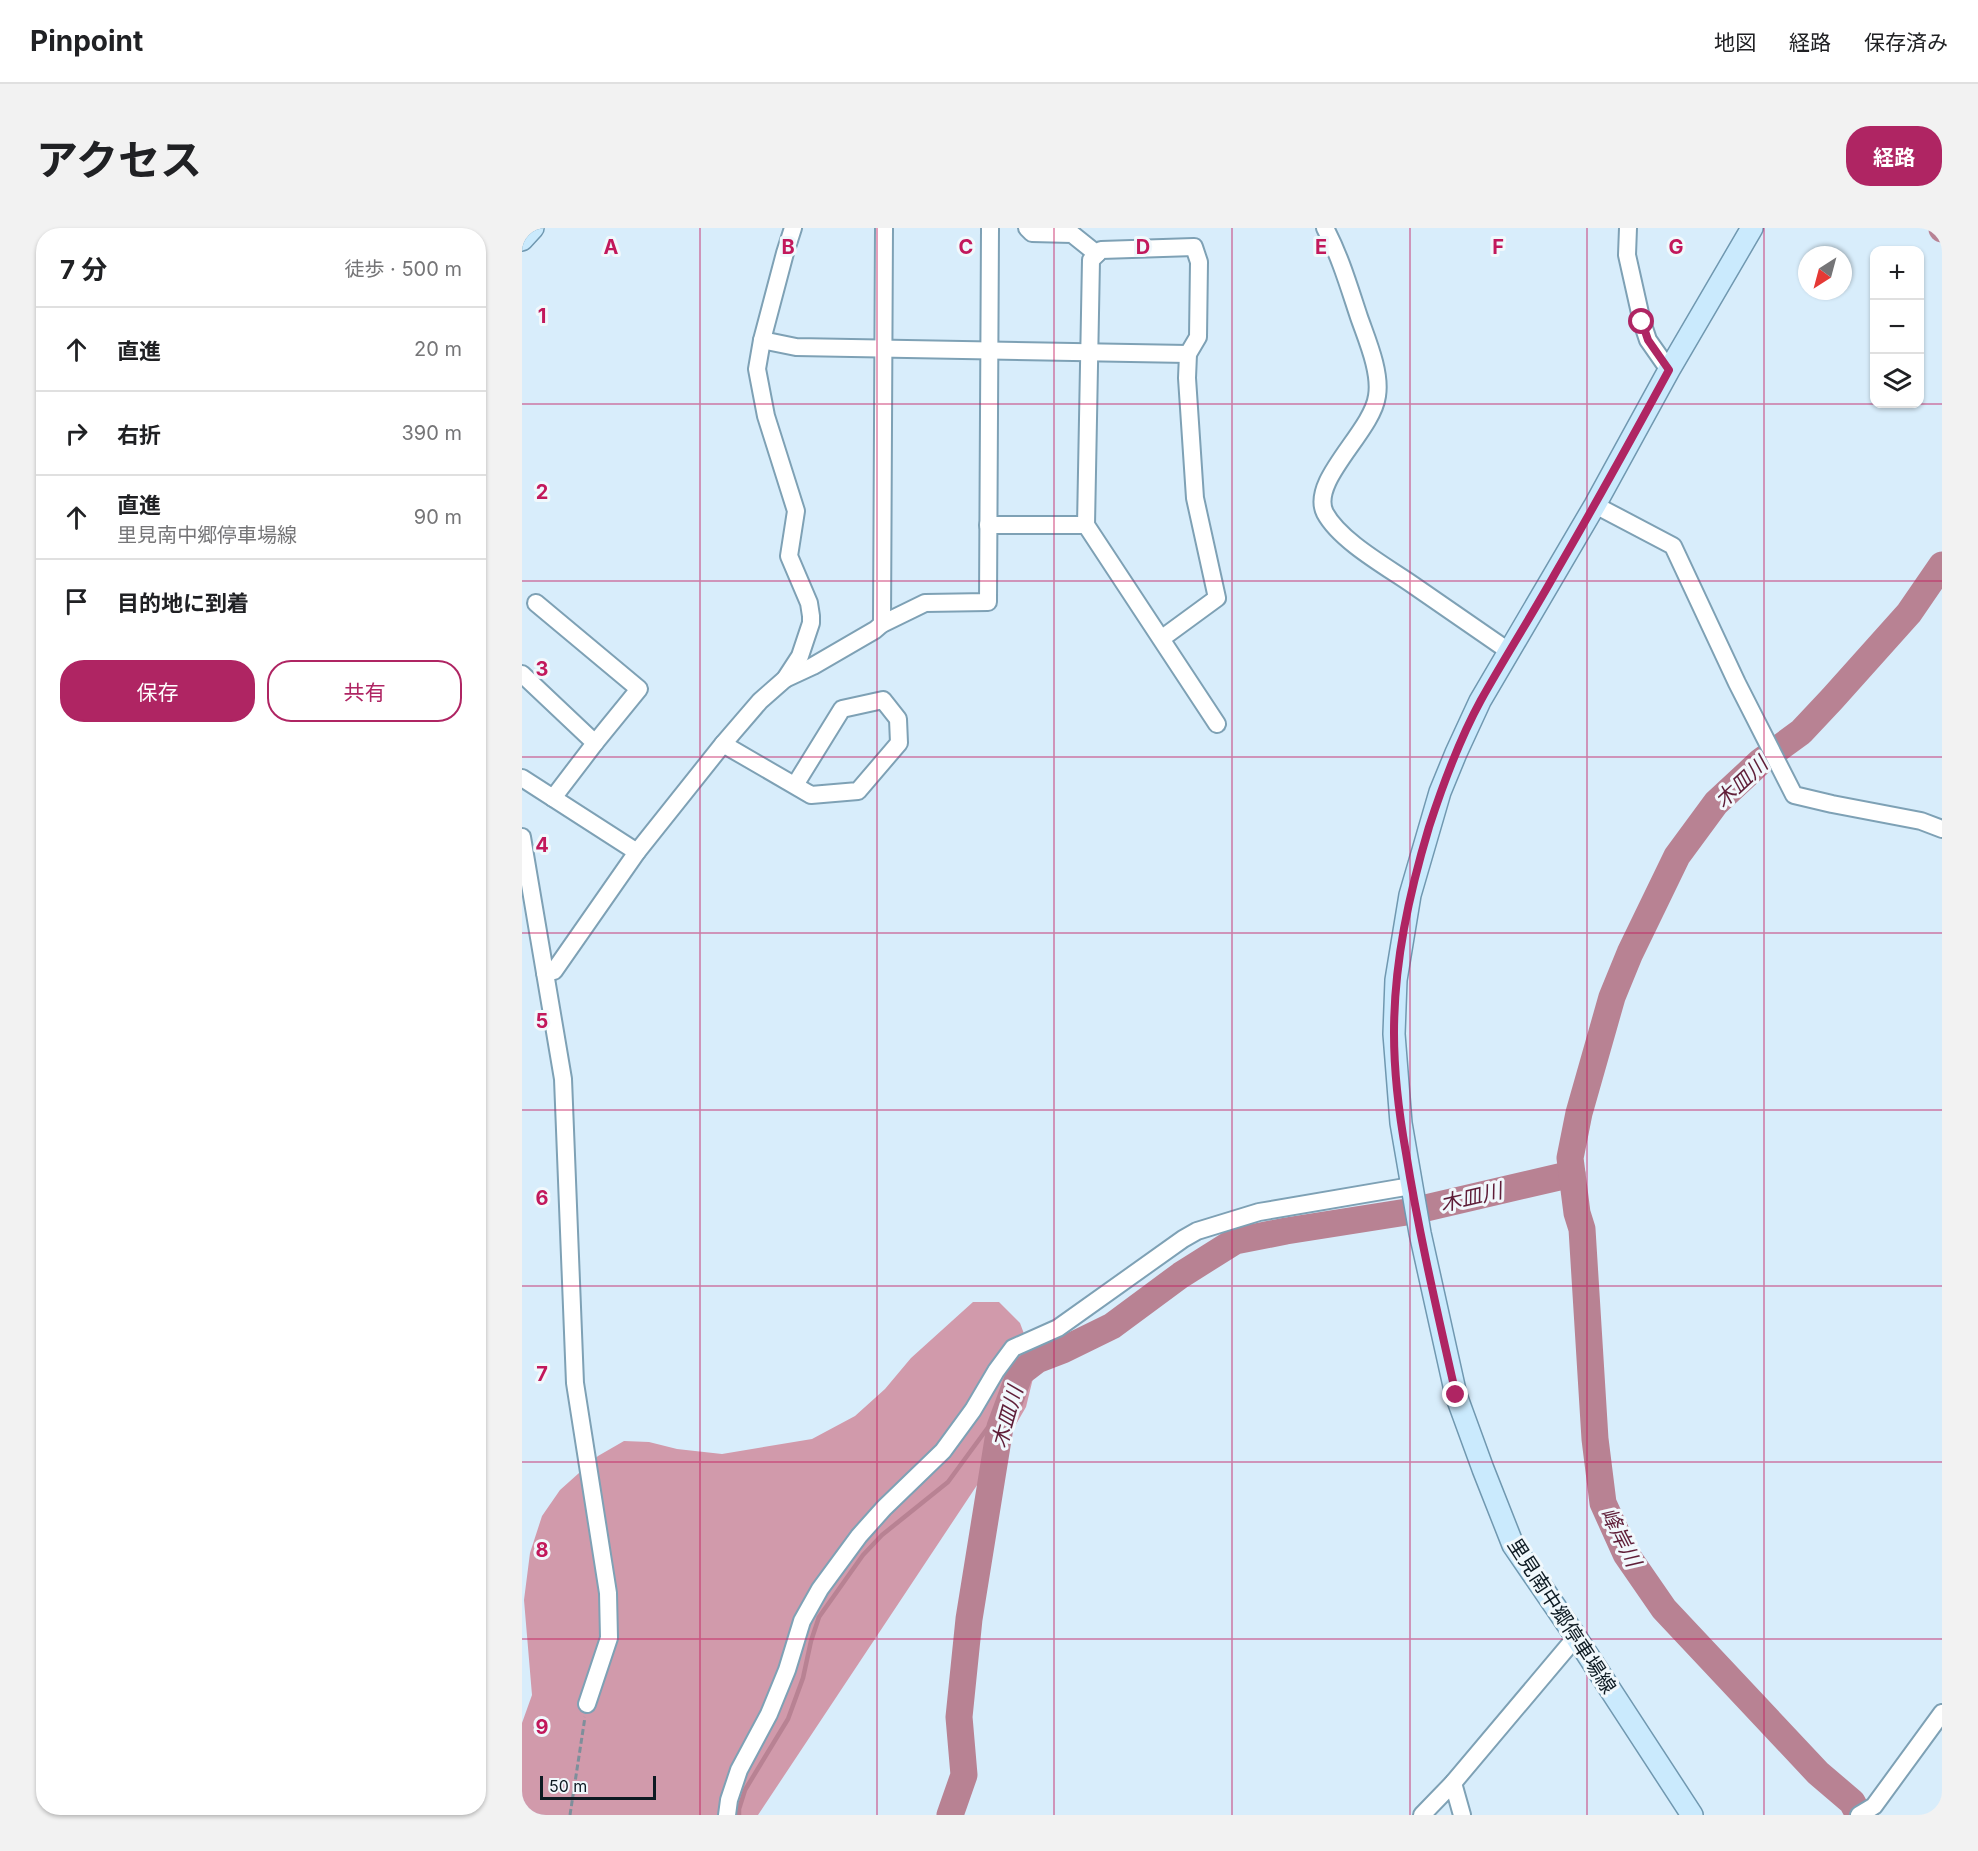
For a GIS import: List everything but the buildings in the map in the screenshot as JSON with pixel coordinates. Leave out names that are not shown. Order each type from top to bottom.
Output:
[{"type":"main road","points":[[522,240],[533,228]]},
{"type":"main road","name":"里見南中郷停車場線","points":[[1692,1815],[1513,1545],[1456,1395],[1420,1233],[1401,1123],[1394,1034],[1396,980],[1410,895],[1440,792],[1480,701],[1595,505],[1669,370],[1752,228]]},
{"type":"street","points":[[785,679],[800,656],[812,616],[809,603],[790,561],[796,511],[766,416],[758,380],[757,360],[793,228]]},
{"type":"street","points":[[882,624],[884,228]]},
{"type":"street","points":[[545,973],[554,971],[637,852],[723,744],[760,700],[785,679],[813,666],[882,624],[925,603],[988,602],[990,228]]},
{"type":"street","points":[[1027,228],[1032,233],[1072,234],[1097,254]]},
{"type":"street","points":[[1325,228],[1337,249],[1375,366],[1378,396],[1364,429],[1329,476],[1322,500],[1324,512],[1334,525],[1359,548],[1510,652]]},
{"type":"street","points":[[1628,228],[1627,255],[1642,322],[1648,340],[1669,370]]},
{"type":"street","points":[[1161,639],[1217,598],[1195,498],[1187,378],[1188,354],[1198,337],[1199,262],[1194,247],[1101,250],[1091,260],[1086,525],[1161,639],[1217,724]]},
{"type":"street","points":[[762,340],[796,347],[1188,354]]},
{"type":"street","points":[[1595,505],[1673,546],[1699,604],[1794,795],[1921,821],[1942,829]]},
{"type":"street","points":[[988,525],[1086,525]]},
{"type":"street","points":[[536,603],[639,689],[553,798]]},
{"type":"street","points":[[522,674],[596,743]]},
{"type":"street","points":[[723,744],[812,795],[858,791],[899,743],[898,719],[883,700],[842,709],[795,785]]},
{"type":"street","points":[[522,778],[637,852]]},
{"type":"street","points":[[522,837],[525,876],[545,973],[563,1079],[575,1383],[608,1593],[609,1638],[587,1704]]},
{"type":"street","points":[[727,1815],[729,1800],[739,1770],[769,1714],[787,1670],[802,1621],[820,1589],[859,1536],[884,1508],[943,1451],[974,1410],[996,1371],[1013,1348],[1058,1328],[1197,1231],[1259,1212],[1412,1189]]},
{"type":"street","points":[[1422,1815],[1453,1783],[1576,1637]]},
{"type":"street","points":[[1859,1815],[1874,1806],[1942,1713]]},
{"type":"street","points":[[1453,1783],[1462,1815]]},
{"type":"path","points":[[570,1815],[587,1704]]},
{"type":"shaded area","points":[[973,1302],[999,1302],[1020,1323],[1036,1366],[1026,1407],[1007,1440],[758,1815],[522,1815],[522,1723],[532,1695],[524,1600],[530,1553],[542,1516],[560,1490],[598,1456],[624,1441],[649,1442],[677,1449],[722,1454],[812,1439],[855,1416],[885,1389],[911,1358]]},
{"type":"waterway","name":"木皿川","points":[[1859,1815],[1852,1802],[1818,1773],[1664,1609],[1626,1554],[1603,1503],[1595,1439],[1582,1229],[1577,1213],[1570,1158],[1579,1113],[1612,997],[1630,953],[1677,856],[1716,803],[1760,762],[1801,732],[1832,699],[1909,613],[1942,565]]},
{"type":"waterway","name":"木皿川","points":[[950,1815],[964,1775],[959,1717],[969,1619],[1000,1427],[1020,1373],[1037,1360],[1112,1326],[1181,1275],[1235,1241],[1413,1211],[1572,1174]]},
{"type":"waterway","points":[[739,1815],[745,1790],[788,1719],[803,1678],[819,1617],[863,1555],[882,1535],[948,1482],[1011,1400]]},
{"type":"route","points":[[1456,1395],[1420,1233],[1401,1123],[1394,1034],[1396,980],[1403,931],[1410,895],[1440,792],[1480,701],[1595,505],[1669,370],[1648,340],[1642,322]]},
{"type":"water label","name":"峰岸川","points":[[1621,1537]]}]
